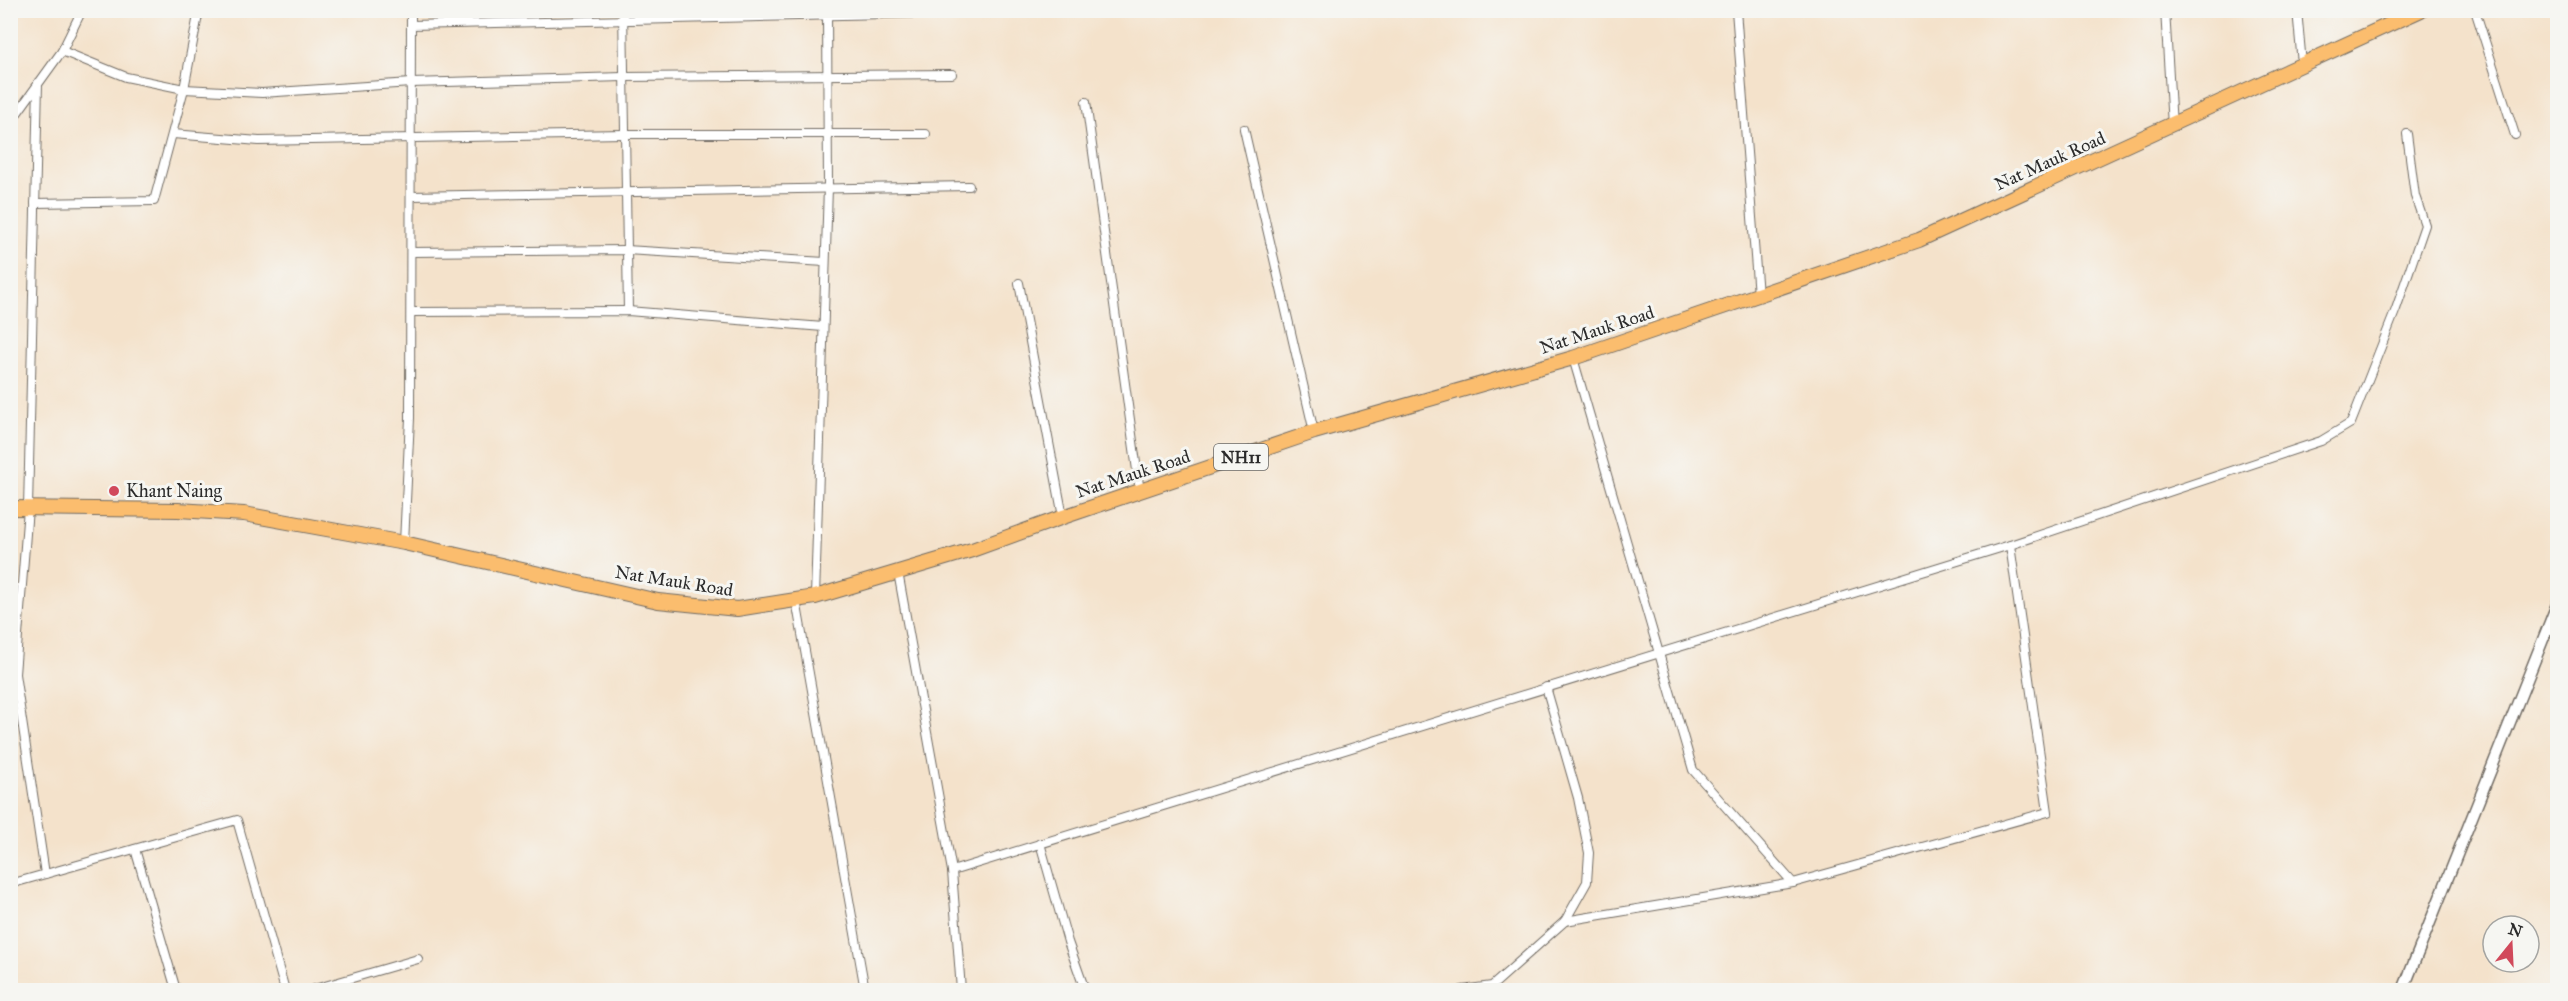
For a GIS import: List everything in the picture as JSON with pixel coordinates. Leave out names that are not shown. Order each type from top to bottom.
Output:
[{"type":"highway","name":"Nat Mauk Road","points":[[10,508],[178,510],[244,514],[404,543],[658,601],[737,609],[815,597],[972,550],[1314,432],[1573,358],[1919,240],[2421,10]]},
{"type":"street","points":[[10,123],[62,51],[82,10]]},
{"type":"street","points":[[35,203],[154,201],[184,89],[199,10]]},
{"type":"street","points":[[404,543],[410,418],[411,10]]},
{"type":"street","points":[[1736,10],[1758,296]]},
{"type":"street","points":[[2165,10],[2172,126]]},
{"type":"street","points":[[2296,10],[2302,64]]},
{"type":"street","points":[[2475,10],[2515,135]]},
{"type":"street","points":[[815,597],[828,187],[828,13]]},
{"type":"street","points":[[411,25],[623,15],[929,13]]},
{"type":"street","points":[[623,15],[624,191],[628,311]]},
{"type":"street","points":[[62,51],[126,77],[184,89],[262,93],[411,83],[623,76],[952,74]]},
{"type":"street","points":[[38,83],[28,508],[15,674],[45,874]]},
{"type":"street","points":[[1086,102],[1140,492]]},
{"type":"street","points":[[1244,129],[1314,432]]},
{"type":"street","points":[[173,134],[259,141],[411,140],[624,134],[926,134]]},
{"type":"street","points":[[952,871],[2010,544],[2321,441],[2351,423],[2396,309],[2425,225],[2415,196],[2407,134]]},
{"type":"street","points":[[411,196],[969,186]]},
{"type":"street","points":[[411,252],[626,250],[825,262]]},
{"type":"street","points":[[1019,283],[1063,517]]},
{"type":"street","points":[[411,312],[628,311],[823,327]]},
{"type":"street","points":[[1573,358],[1694,770],[1793,883]]},
{"type":"street","points":[[1565,921],[1793,883],[2048,812],[2010,544]]},
{"type":"street","points":[[898,572],[952,871],[961,990]]},
{"type":"street","points":[[796,600],[865,990]]},
{"type":"street","points":[[2403,990],[2558,602]]},
{"type":"street","points":[[1462,990],[1492,986],[1565,921],[1587,882],[1589,853],[1578,798],[1546,687]]},
{"type":"street","points":[[10,884],[237,820],[285,990]]},
{"type":"street","points":[[1040,843],[1068,942],[1085,990]]},
{"type":"street","points":[[135,849],[176,990]]},
{"type":"street","points":[[311,990],[418,959]]},
{"type":"place","name":"Khant Naing","points":[[114,491]]}]
